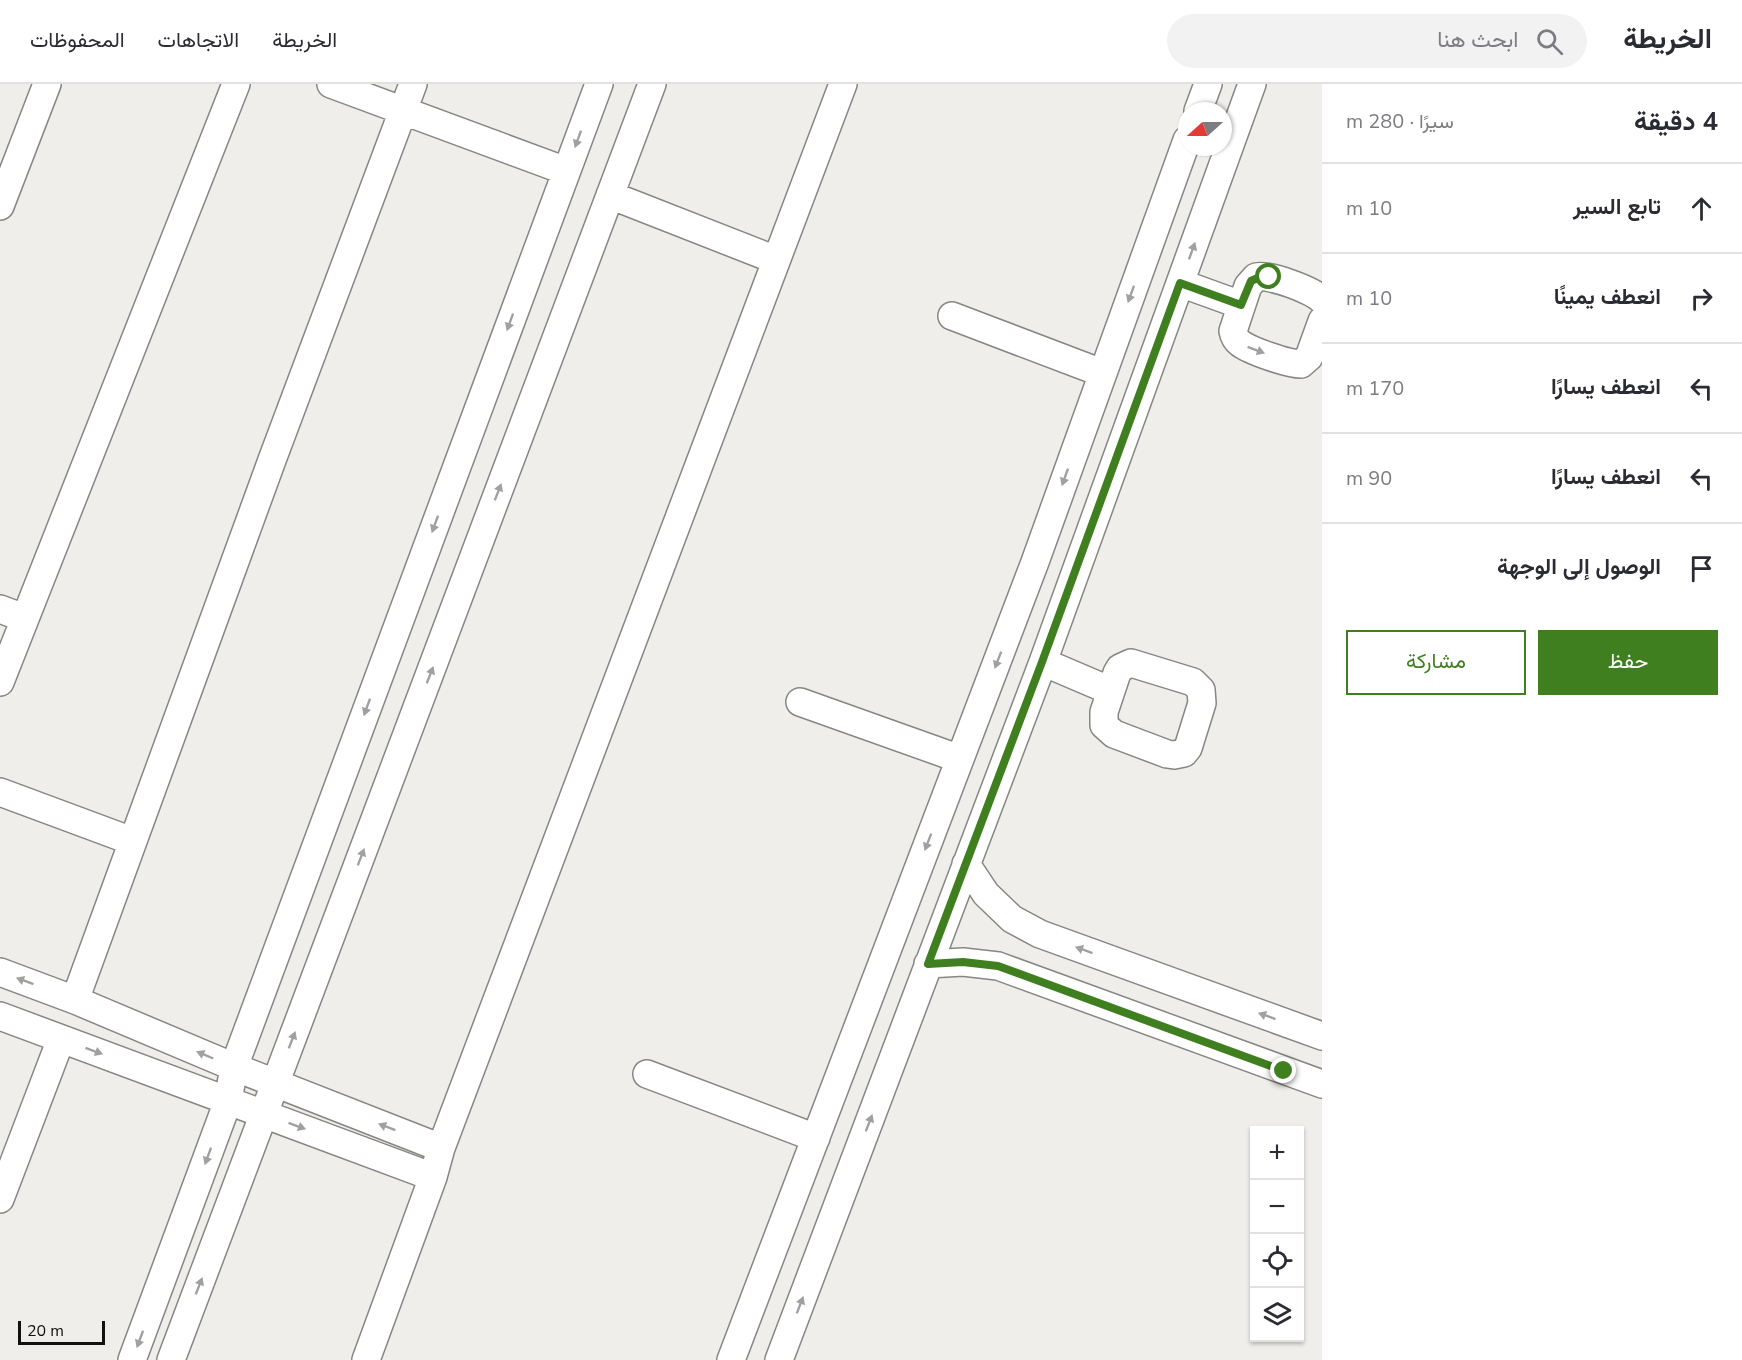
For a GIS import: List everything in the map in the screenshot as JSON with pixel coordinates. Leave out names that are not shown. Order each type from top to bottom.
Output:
[{"type":"street","points":[[0,206],[9,153],[47,84]]},
{"type":"street","points":[[0,682],[12,614],[236,84]]},
{"type":"street","points":[[331,84],[566,171]]},
{"type":"street","points":[[75,1000],[413,84]]},
{"type":"street","points":[[132,1360],[228,1101],[234,1067],[598,84]]},
{"type":"street","points":[[171,1360],[652,84]]},
{"type":"street","points":[[366,1360],[434,1177],[441,1148],[843,84]]},
{"type":"street","points":[[1201,102],[1208,84]]},
{"type":"street","points":[[1232,139],[1252,84]]},
{"type":"street","points":[[731,1360],[1035,562],[1102,373],[1185,156]]},
{"type":"street","points":[[779,1360],[1042,662],[1226,156]]},
{"type":"street","points":[[610,195],[776,260]]},
{"type":"street","points":[[1322,300],[1316,294],[1262,276],[1251,281],[1233,331],[1239,343],[1289,363],[1300,364],[1309,357],[1322,321]]},
{"type":"street","points":[[1180,283],[1241,305]]},
{"type":"street","points":[[952,316],[1102,373]]},
{"type":"street","points":[[1042,662],[1111,691]]},
{"type":"street","points":[[800,702],[960,759]]},
{"type":"street","points":[[0,792],[132,842]]},
{"type":"street","points":[[966,864],[986,894],[1012,919],[1040,934],[1311,1032],[1284,1071]]},
{"type":"street","points":[[928,964],[963,962],[998,966],[1322,1084]]},
{"type":"street","points":[[0,972],[441,1148]]},
{"type":"street","points":[[0,1016],[434,1177]]},
{"type":"street","points":[[0,1198],[61,1039]]},
{"type":"street","points":[[647,1074],[816,1138]]},
{"type":"route","points":[[1269,277],[1256,277],[1251,281],[1241,305],[1180,283],[1076,571],[928,964],[963,962],[998,966],[1031,976],[1284,1071]]}]
